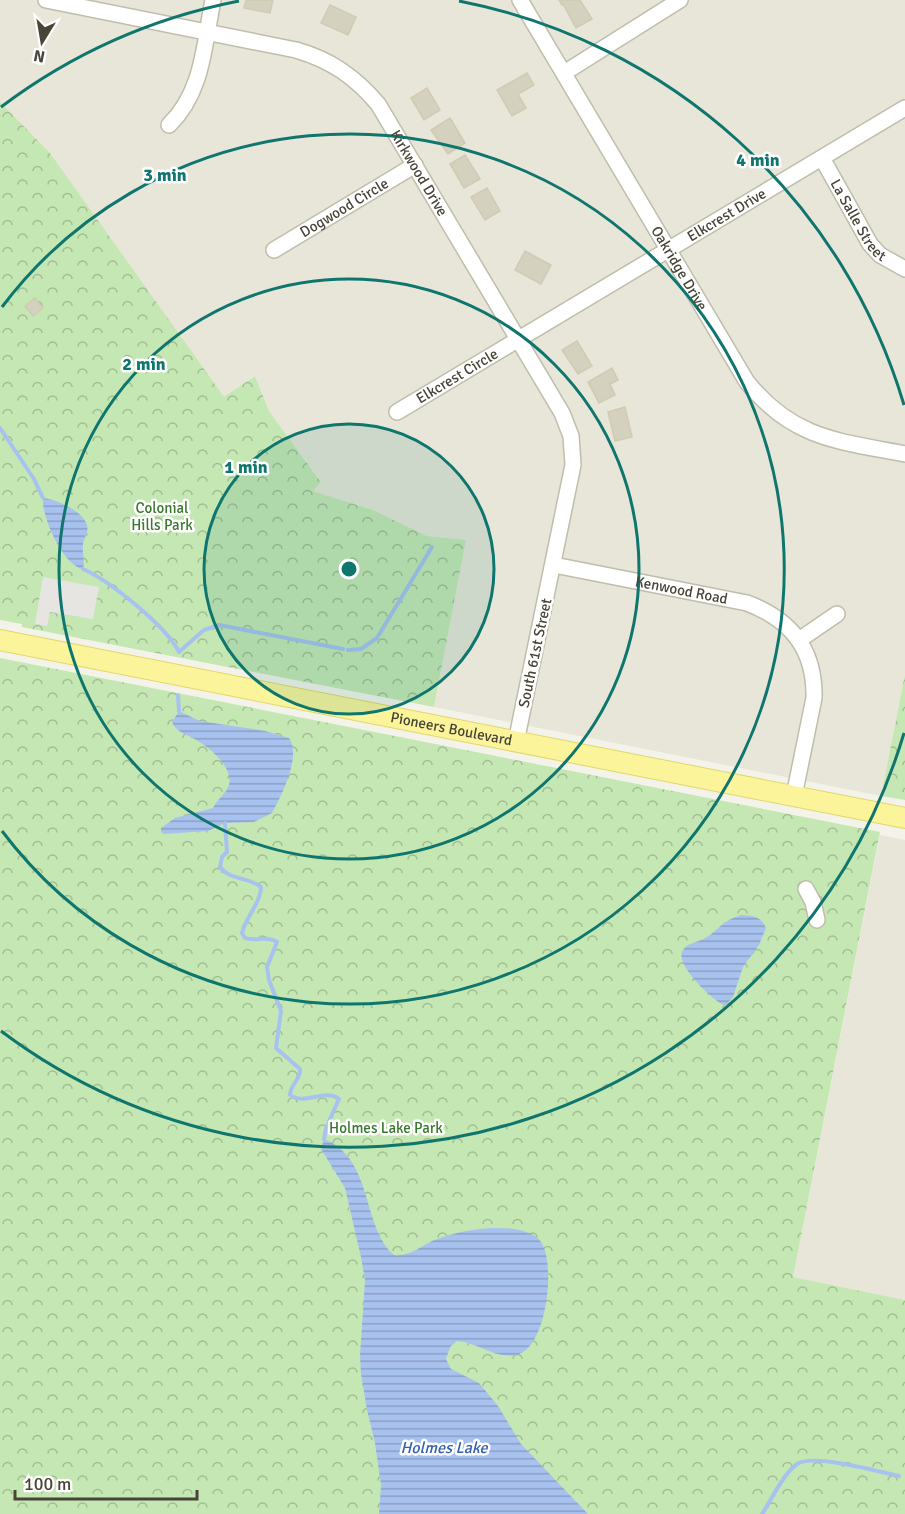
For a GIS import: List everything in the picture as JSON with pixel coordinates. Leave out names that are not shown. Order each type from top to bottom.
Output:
[{"type":"main road","name":"Pioneers Boulevard","points":[[0,640],[905,818]]},
{"type":"street","name":"Kirkwood Drive","points":[[46,0],[296,50],[315,56],[340,69],[363,86],[378,104],[562,413],[573,447],[573,465],[554,565]]},
{"type":"street","points":[[169,125],[192,96],[213,0]]},
{"type":"street","name":"Oakridge Drive","points":[[520,0],[747,382],[759,397],[794,425],[829,439],[905,454]]},
{"type":"street","points":[[564,73],[680,0]]},
{"type":"street","name":"Elkcrest Drive","points":[[518,339],[905,108]]},
{"type":"street","name":"La Salle Street","points":[[822,158],[870,244],[880,255],[905,269]]},
{"type":"street","name":"Dogwood Circle","points":[[274,250],[415,165]]},
{"type":"street","name":"Elkcrest Circle","points":[[397,412],[518,339]]},
{"type":"street","name":"Kenwood Road","points":[[554,565],[747,603],[777,618],[799,640]]},
{"type":"street","name":"South 61st Street","points":[[516,742],[554,565]]},
{"type":"street","points":[[794,796],[814,699],[811,665],[799,640],[837,614]]},
{"type":"street","points":[[806,889],[813,902],[817,920]]},
{"type":"shaded area","points":[[0,0],[905,0],[905,674],[881,796],[434,707],[466,540],[427,536],[373,510],[313,491],[321,481],[269,411],[255,376],[224,398],[50,153],[0,102]]},
{"type":"shaded area","points":[[43,577],[99,587],[93,619],[50,612],[47,626],[35,624]]},
{"type":"shaded area","points":[[880,835],[905,840],[905,1300],[793,1277]]},
{"type":"green space","name":"Colonial Hills Park","points":[[0,102],[50,153],[224,397],[255,376],[269,411],[321,482],[313,491],[373,510],[427,536],[466,540],[434,707],[22,627],[22,624],[0,620]]},
{"type":"green space","name":"Holmes Lake Park","points":[[0,658],[880,832],[793,1277],[905,1300],[905,1514],[0,1514]]},
{"type":"green space","points":[[905,674],[905,800],[881,796]]},
{"type":"water","points":[[43,498],[75,511],[87,525],[83,544],[83,569],[75,566],[61,550],[50,528],[43,506]]},
{"type":"water","points":[[179,711],[200,721],[265,731],[289,738],[292,745],[292,765],[285,787],[272,813],[254,822],[225,823],[208,831],[164,834],[161,832],[161,828],[175,818],[213,808],[229,785],[228,772],[220,759],[203,744],[174,726],[172,722]]},
{"type":"water","points":[[741,915],[759,919],[766,928],[759,945],[743,967],[733,997],[724,1005],[695,980],[688,972],[681,956],[688,945],[704,939],[726,922]]},
{"type":"water","name":"Holmes Lake","points":[[324,1139],[340,1149],[351,1161],[359,1177],[376,1227],[384,1243],[394,1255],[409,1253],[442,1237],[479,1229],[516,1229],[532,1234],[541,1242],[546,1252],[548,1267],[546,1302],[536,1336],[529,1347],[519,1354],[503,1355],[457,1341],[450,1347],[446,1359],[451,1369],[479,1383],[498,1406],[521,1444],[588,1514],[379,1514],[381,1485],[361,1374],[365,1280],[345,1188],[321,1149]]},
{"type":"building","points":[[246,0],[273,0],[270,13],[244,8]]},
{"type":"building","points":[[559,0],[580,0],[592,19],[576,28]]},
{"type":"building","points":[[330,5],[356,17],[348,35],[321,23]]},
{"type":"building","points":[[527,73],[534,85],[518,94],[526,108],[512,116],[497,90]]},
{"type":"building","points":[[427,88],[440,110],[424,120],[411,98]]},
{"type":"building","points":[[450,118],[465,143],[448,154],[431,130]]},
{"type":"building","points":[[465,155],[480,179],[464,188],[450,164]]},
{"type":"building","points":[[487,188],[500,211],[485,220],[471,197]]},
{"type":"building","points":[[525,251],[551,265],[541,284],[515,270]]},
{"type":"building","points":[[35,298],[43,308],[33,316],[25,306]]},
{"type":"building","points":[[577,341],[592,366],[578,374],[562,350]]},
{"type":"building","points":[[612,368],[618,380],[610,384],[615,395],[599,403],[588,382]]},
{"type":"building","points":[[625,407],[632,437],[615,441],[608,412]]},
{"type":"waterway","points":[[0,428],[34,479],[43,498]]},
{"type":"waterway","points":[[348,650],[361,649],[377,638],[432,547]]},
{"type":"waterway","points":[[83,569],[108,583],[150,617],[179,652],[204,630],[219,625],[343,649]]},
{"type":"waterway","points":[[178,695],[179,711]]},
{"type":"waterway","points":[[225,823],[227,852],[222,857],[220,867],[229,874],[261,887],[259,898],[242,933],[245,938],[269,939],[277,942],[267,967],[269,980],[281,1011],[276,1048],[300,1069],[290,1095],[302,1099],[327,1095],[339,1099],[326,1128],[324,1139]]},
{"type":"waterway","points":[[762,1514],[787,1474],[797,1464],[805,1461],[831,1462],[899,1476]]}]
